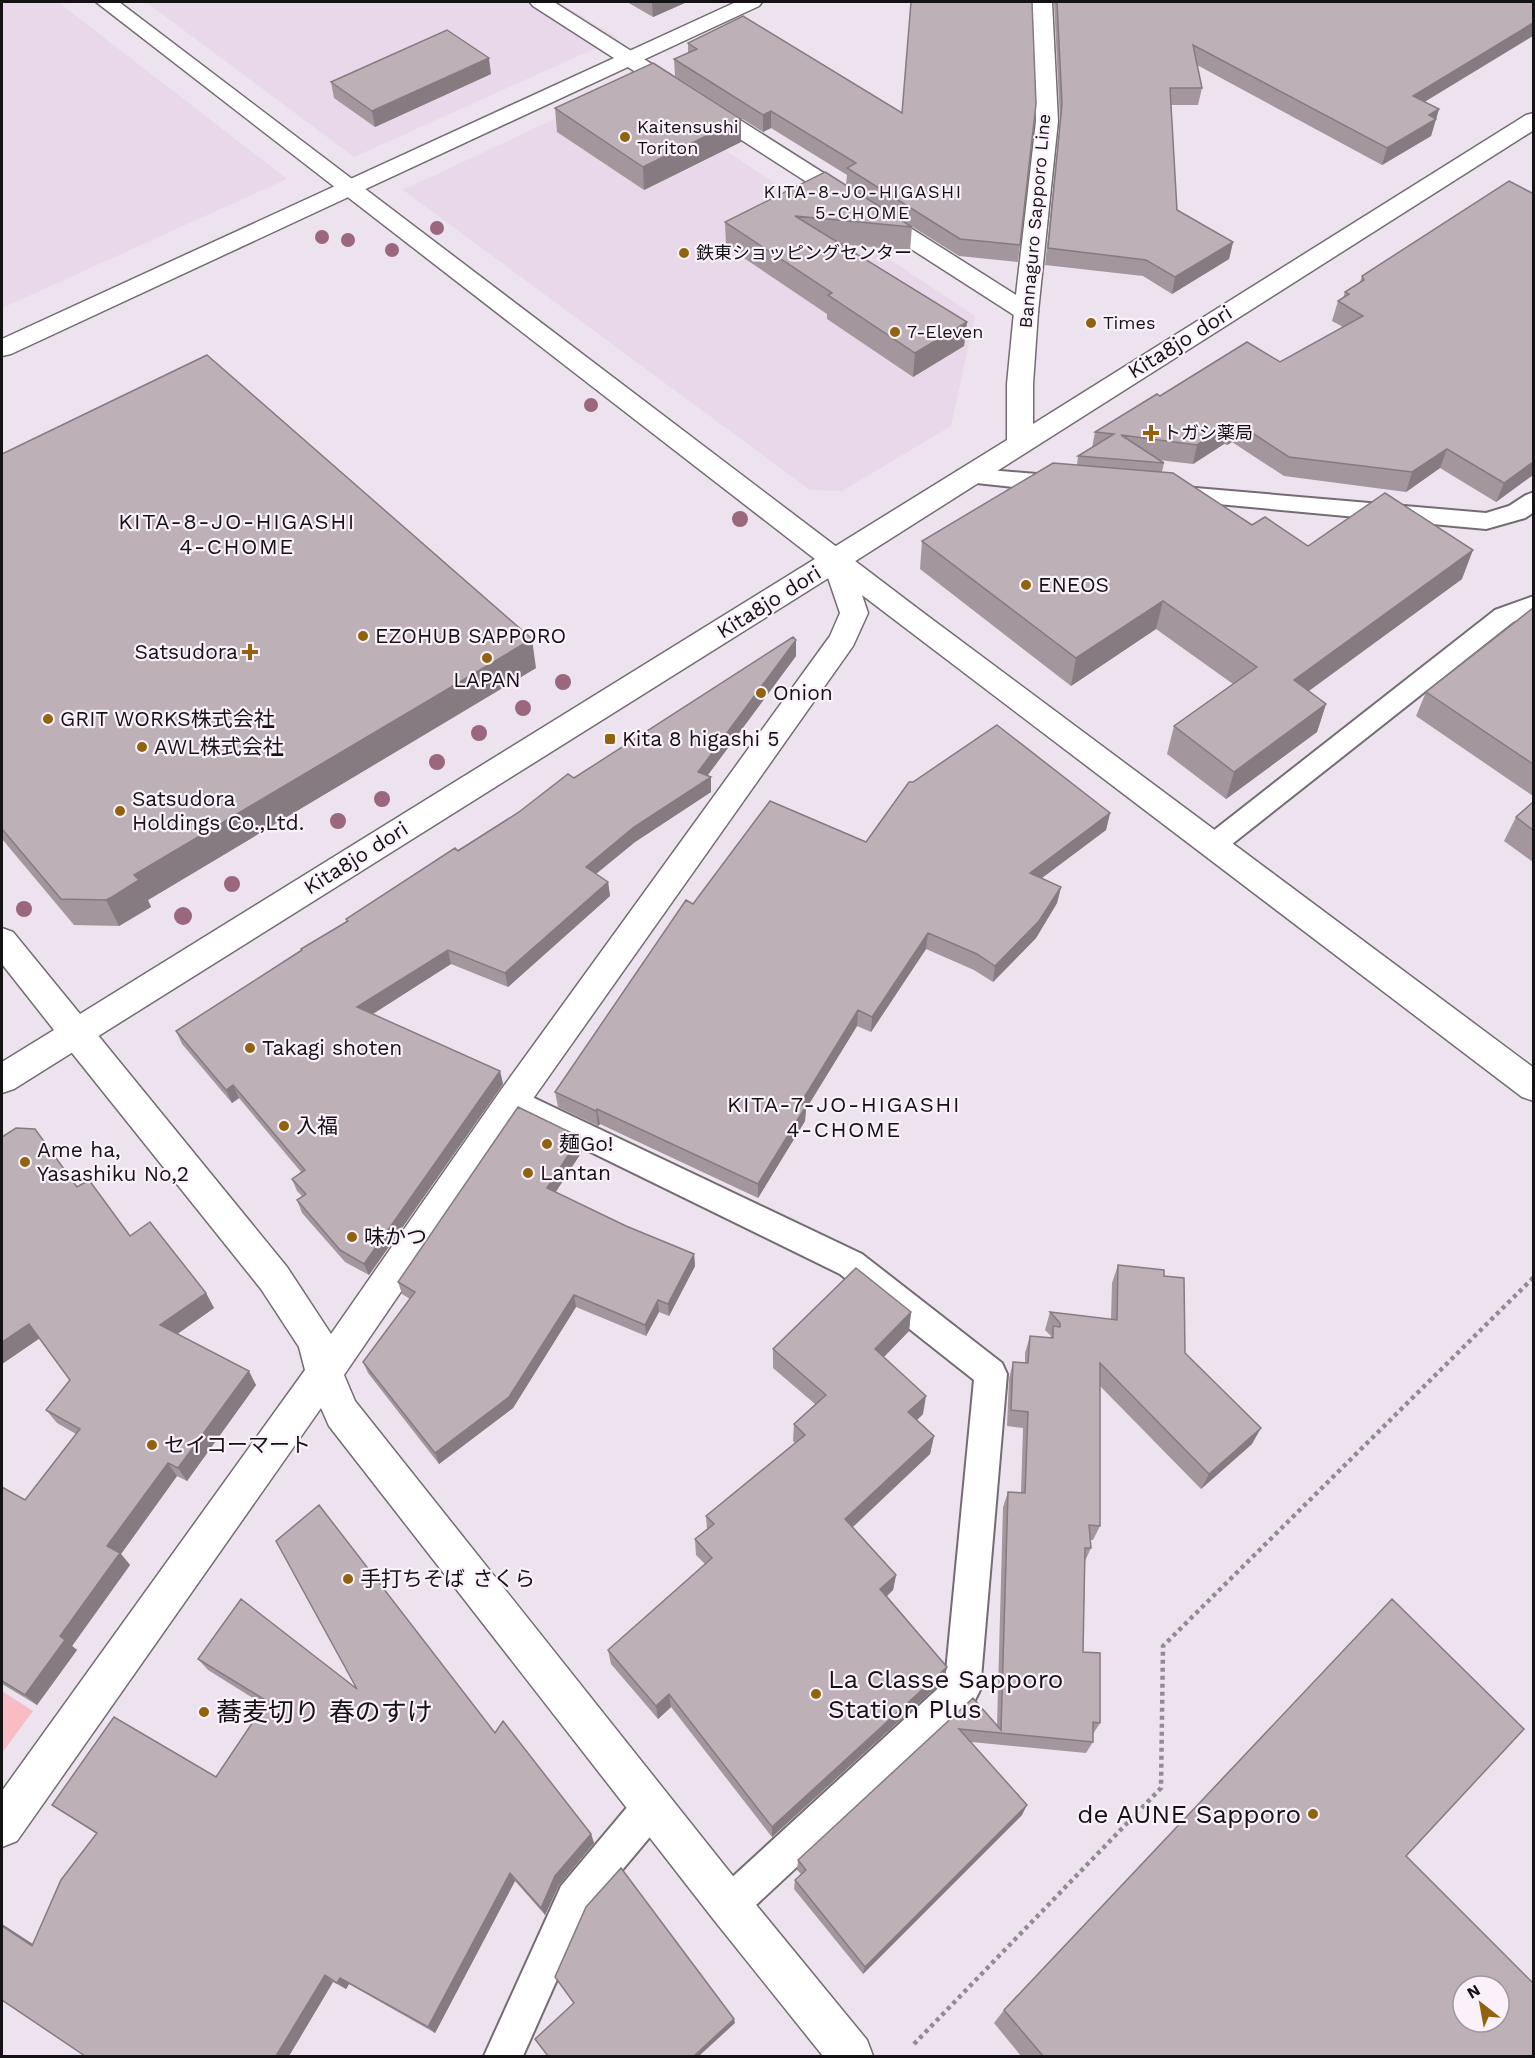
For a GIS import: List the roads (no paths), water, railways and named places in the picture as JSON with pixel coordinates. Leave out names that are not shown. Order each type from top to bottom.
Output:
[{"type":"street","points":[[106,2],[836,560],[1533,1087]]},
{"type":"street","points":[[540,2],[1026,312]]},
{"type":"street","points":[[2,348],[752,2]]},
{"type":"street","name":"Bannaguro Sapporo Line","points":[[1020,441],[1020,384],[1026,312],[1047,121],[1042,2]]},
{"type":"street","name":"Kita8jo dori","points":[[2,1079],[836,560],[1020,441],[1533,120]]},
{"type":"street","points":[[2,1826],[392,1278],[513,1100],[843,639],[854,613],[836,560]]},
{"type":"street","points":[[2,941],[274,1278],[315,1340],[324,1371],[342,1413],[729,1905],[851,2056]]},
{"type":"lane","points":[[966,476],[1078,485]]},
{"type":"lane","points":[[1148,491],[1486,521],[1517,512],[1533,500]]},
{"type":"lane","points":[[1213,845],[1504,616],[1533,604]]},
{"type":"lane","points":[[513,1100],[851,1264],[991,1374],[962,1690],[729,1905]]},
{"type":"lane","points":[[503,2056],[574,1899],[652,1806]]},
{"type":"place","name":"Kaitensushi Toriton","points":[[625,137]]},
{"type":"place","name":"鉄東ショッピングセンター","points":[[684,253]]},
{"type":"place","name":"Times","points":[[1091,323]]},
{"type":"place","name":"7-Eleven","points":[[895,332]]},
{"type":"place","name":"トガシ薬局","points":[[1151,433]]},
{"type":"place","name":"ENEOS","points":[[1026,585]]},
{"type":"place","name":"EZOHUB SAPPORO","points":[[363,636]]},
{"type":"place","name":"Satsudora","points":[[250,652]]},
{"type":"place","name":"LAPAN","points":[[487,658]]},
{"type":"place","name":"Onion","points":[[761,693]]},
{"type":"place","name":"GRIT WORKS株式会社","points":[[48,719]]},
{"type":"place","name":"Kita 8 higashi 5","points":[[610,739]]},
{"type":"place","name":"AWL株式会社","points":[[142,747]]},
{"type":"place","name":"Satsudora Holdings Co.,Ltd.","points":[[120,811]]},
{"type":"place","name":"Takagi shoten","points":[[250,1048]]},
{"type":"place","name":"入福","points":[[284,1126]]},
{"type":"place","name":"麺Go!","points":[[547,1144]]},
{"type":"place","name":"Ame ha, Yasashiku No,2","points":[[25,1162]]},
{"type":"place","name":"Lantan","points":[[528,1173]]},
{"type":"place","name":"味かつ","points":[[352,1237]]},
{"type":"place","name":"セイコーマート","points":[[152,1445]]},
{"type":"place","name":"手打ちそば さくら","points":[[348,1579]]},
{"type":"place","name":"La Classe Sapporo Station Plus","points":[[816,1694]]},
{"type":"place","name":"蕎麦切り 春のすけ","points":[[204,1712]]},
{"type":"place","name":"de AUNE Sapporo","points":[[1313,1814]]},
{"type":"district","name":"KITA-8-JO-HIGASHI 5-CHOME","points":[[863,202]]},
{"type":"district","name":"KITA-8-JO-HIGASHI 4-CHOME","points":[[237,534]]},
{"type":"district","name":"KITA-7-JO-HIGASHI 4-CHOME","points":[[844,1116]]}]
